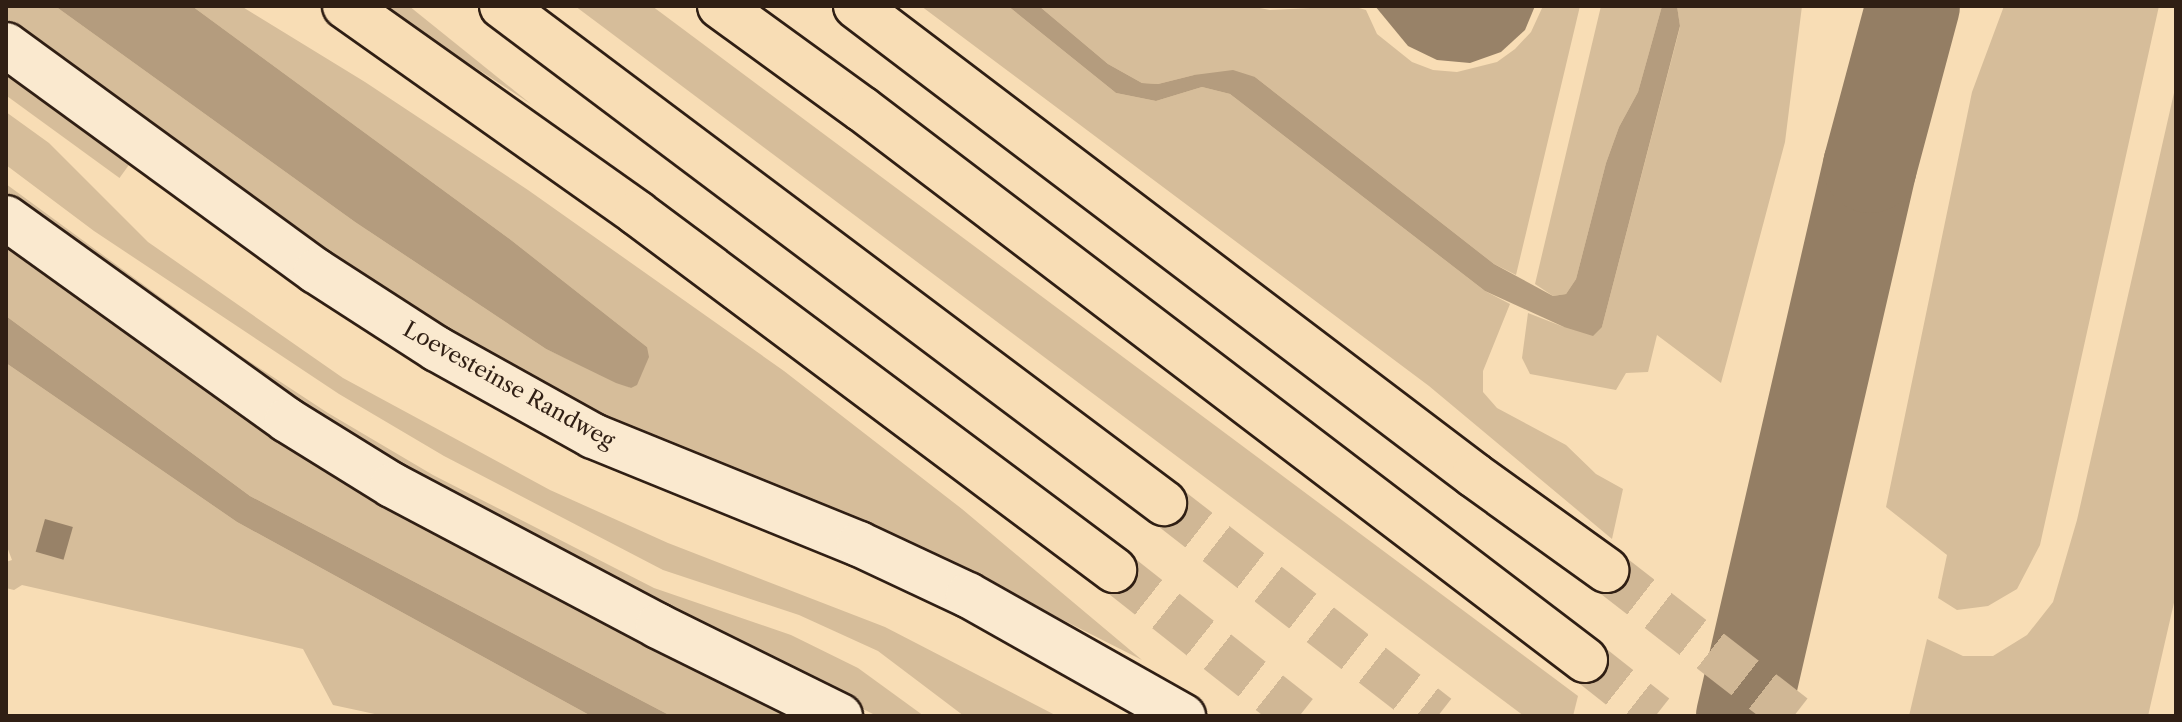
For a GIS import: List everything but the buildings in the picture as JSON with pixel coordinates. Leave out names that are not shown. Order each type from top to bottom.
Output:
[{"type":"highway","points":[[345,6],[637,213],[1114,570]]},
{"type":"highway","points":[[502,6],[1164,503]]},
{"type":"highway","points":[[720,6],[862,109],[1585,660]]},
{"type":"highway","points":[[856,6],[1449,456],[1606,570]]},
{"type":"street","name":"Loevesteinse Randweg","points":[[6,45],[316,271],[437,349],[593,436],[859,544],[968,595],[1183,716]]},
{"type":"street","points":[[6,218],[287,420],[392,485],[658,626],[840,716]]},
{"type":"shaded area","points":[[6,6],[55,6],[355,222],[546,349],[631,388],[647,347],[511,240],[192,6],[241,6],[365,82],[528,190],[784,371],[962,509],[1142,660],[911,543],[627,429],[533,382],[331,259],[6,24]]},
{"type":"shaded area","points":[[55,6],[192,6],[511,240],[647,347],[649,357],[637,385],[631,388],[616,383],[546,349],[355,222]]},
{"type":"shaded area","points":[[381,6],[409,6],[531,104]]},
{"type":"shaded area","points":[[575,6],[652,6],[1578,696],[1573,716],[1524,716]]},
{"type":"shaded area","points":[[921,6],[1008,6],[1116,93],[1156,101],[1202,87],[1230,94],[1485,291],[1510,304],[1483,371],[1483,392],[1497,408],[1566,445],[1596,474],[1623,489],[1612,539],[1429,386]]},
{"type":"shaded area","points":[[1008,6],[1039,6],[1108,64],[1142,83],[1158,84],[1233,70],[1255,77],[1494,264],[1553,296],[1566,294],[1576,279],[1606,163],[1619,127],[1638,92],[1662,6],[1677,6],[1680,26],[1602,327],[1593,336],[1564,327],[1485,291],[1230,94],[1202,87],[1156,101],[1116,93]]},
{"type":"shaded area","points":[[1039,6],[1249,6],[1270,10],[1352,6],[1366,10],[1377,34],[1412,62],[1433,70],[1457,72],[1497,62],[1515,49],[1531,32],[1543,6],[1580,6],[1516,275],[1494,264],[1255,77],[1194,75],[1158,84],[1142,83],[1108,64]]},
{"type":"shaded area","points":[[1601,6],[1662,6],[1638,92],[1619,127],[1606,163],[1576,279],[1566,294],[1553,296],[1535,284]]},
{"type":"shaded area","points":[[1677,6],[1802,6],[1785,142],[1721,383],[1657,335],[1648,372],[1626,373],[1616,390],[1530,374],[1522,358],[1528,313],[1564,327],[1602,327],[1680,27]]},
{"type":"shaded area","points":[[2004,6],[2159,6],[2040,545],[2017,589],[1988,606],[1957,610],[1938,598],[1947,555],[1886,507],[1972,92]]},
{"type":"shaded area","points":[[6,67],[133,159],[119,178],[6,95]]},
{"type":"shaded area","points":[[2176,84],[2176,594],[2148,716],[1909,716],[1927,639],[1963,656],[1993,656],[2027,635],[2053,602],[2077,520]]},
{"type":"shaded area","points":[[6,112],[49,143],[148,242],[343,378],[550,490],[668,543],[885,627],[1057,716],[964,716],[878,651],[799,615],[663,570],[444,456],[339,394],[94,231],[6,165]]},
{"type":"shaded area","points":[[6,184],[238,354],[328,413],[433,475],[654,588],[791,635],[858,668],[924,716],[877,716],[649,602],[322,424],[6,200]]},
{"type":"shaded area","points":[[6,243],[809,716],[671,716],[250,496],[6,316]]},
{"type":"shaded area","points":[[6,316],[250,496],[671,716],[591,716],[237,522],[6,363]]},
{"type":"shaded area","points":[[6,363],[237,522],[591,716],[384,716],[333,705],[303,649],[22,585],[14,590],[6,588],[6,562],[12,560],[6,544]]},
{"type":"taxiway","points":[[1743,716],[1870,166],[1913,6]]},
{"type":"tunnel","points":[[1164,503],[1438,716]]},
{"type":"tunnel","points":[[1114,570],[1299,716]]},
{"type":"tunnel","points":[[1606,570],[1794,716]]},
{"type":"tunnel","points":[[1585,660],[1656,716]]}]
